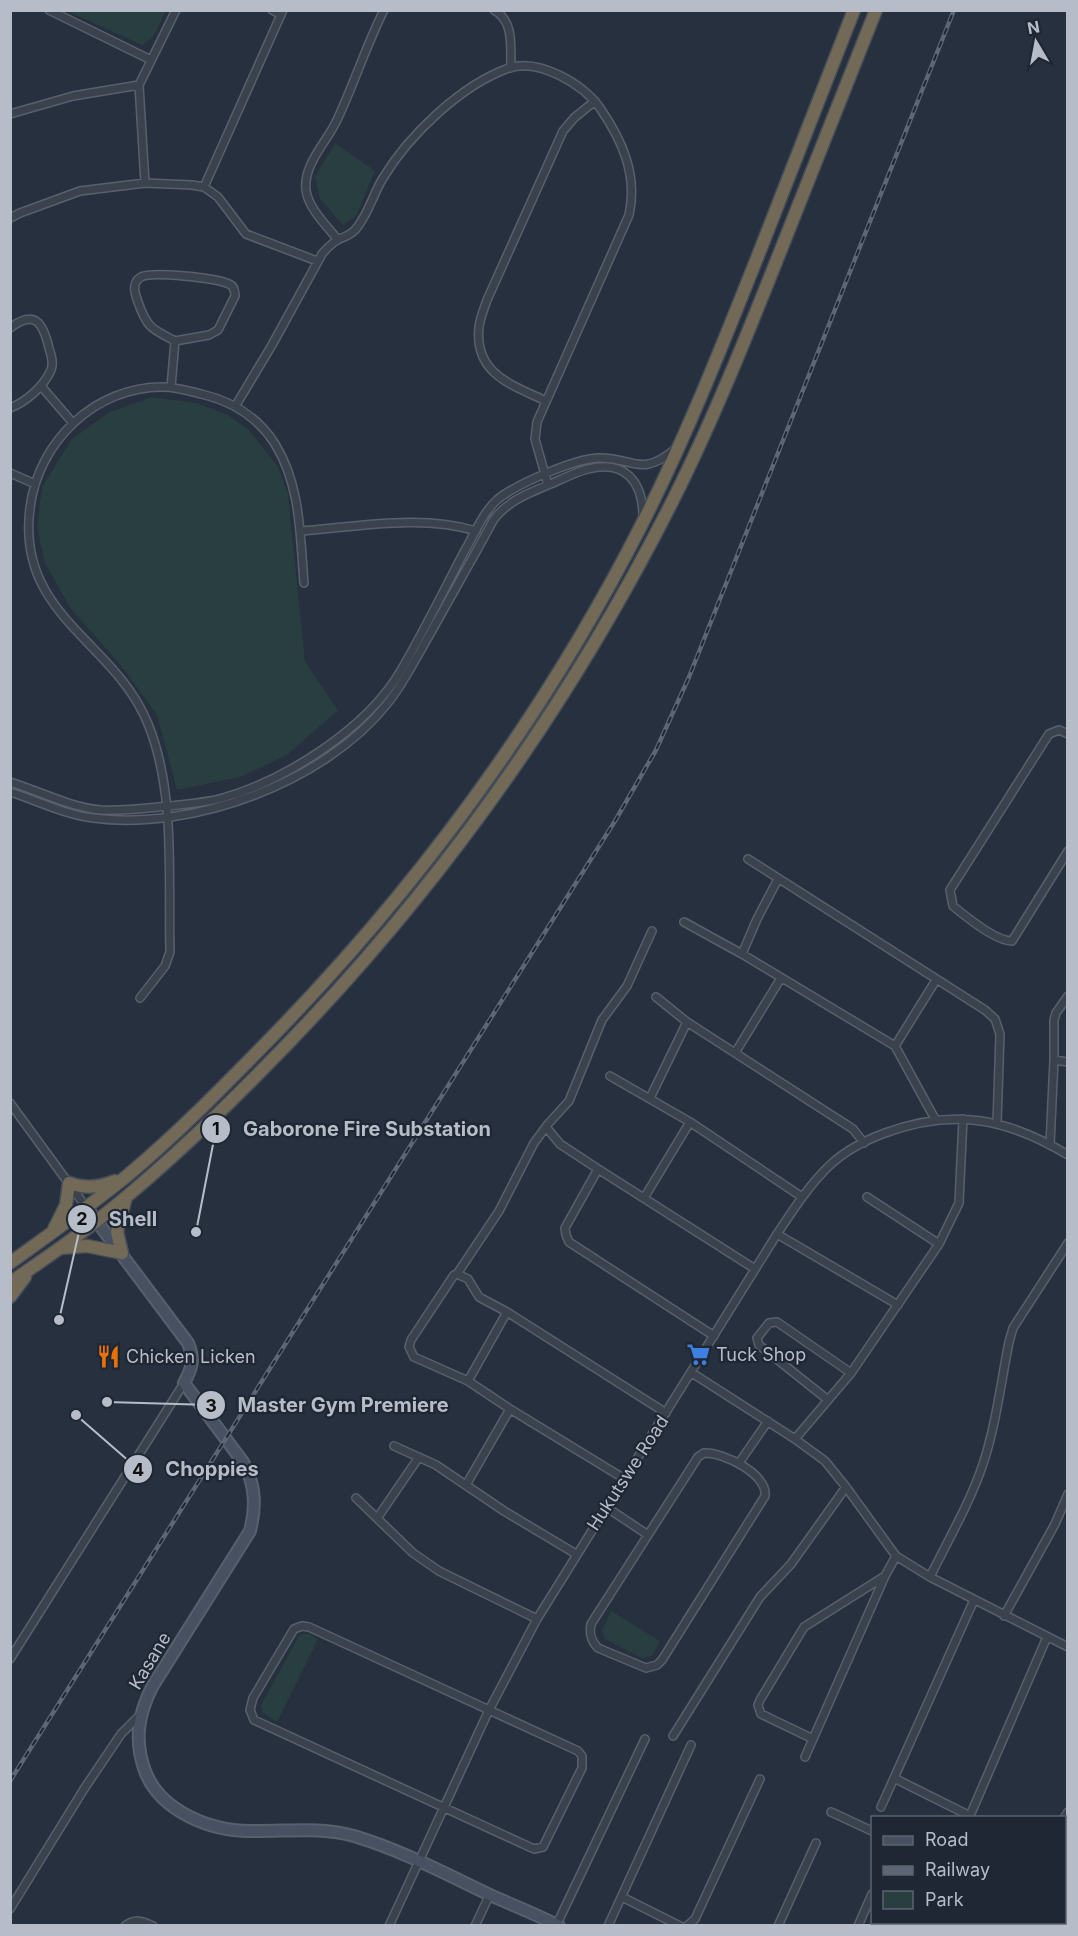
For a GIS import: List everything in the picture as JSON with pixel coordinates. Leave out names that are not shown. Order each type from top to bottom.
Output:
[{"type":"highway","points":[[10,1263],[127,1176],[184,1126],[303,1005],[362,940],[415,876],[541,702],[594,616],[643,523],[679,447],[720,353],[854,10]]},
{"type":"highway","points":[[10,1283],[97,1221],[127,1196],[225,1108],[303,1029],[423,892],[521,760],[607,622],[685,475],[738,358],[876,10]]},
{"type":"highway","points":[[53,1232],[66,1205],[69,1183],[78,1187],[90,1187],[109,1184],[127,1176]]},
{"type":"highway","points":[[60,1248],[87,1246],[122,1252],[117,1232],[127,1196]]},
{"type":"highway","points":[[10,1297],[31,1269]]},
{"type":"street","points":[[50,10],[151,60]]},
{"type":"street","points":[[145,183],[138,85],[176,10]]},
{"type":"street","points":[[204,188],[282,13],[272,10]]},
{"type":"street","points":[[338,240],[313,206],[307,194],[306,184],[311,165],[337,121],[384,10]]},
{"type":"street","points":[[494,10],[505,19],[509,29],[511,68]]},
{"type":"street","points":[[236,405],[272,345],[317,261],[330,245],[354,231],[382,179],[423,128],[473,86],[511,68],[526,67],[556,73],[579,86],[595,101],[622,145],[632,182],[632,201],[629,215],[535,429],[535,439],[548,485]]},
{"type":"street","points":[[10,114],[73,96],[138,85]]},
{"type":"street","points":[[546,401],[504,381],[492,372],[480,350],[479,325],[487,300],[563,130],[595,101]]},
{"type":"street","points":[[10,218],[80,191],[145,183],[192,185],[204,188],[218,197],[246,234],[317,261]]},
{"type":"street","points":[[147,275],[181,275],[230,284],[236,296],[218,330],[209,335],[175,341],[147,324],[134,291],[136,281],[147,275]]},
{"type":"street","points":[[10,328],[24,319],[37,321],[45,329],[52,365],[52,369],[41,386],[10,408]]},
{"type":"street","points":[[171,387],[175,341]]},
{"type":"street","points":[[41,386],[72,422]]},
{"type":"street","points":[[141,998],[165,966],[170,952],[168,806],[158,754],[143,712],[122,680],[70,626],[39,581],[28,531],[35,484],[47,456],[72,422],[94,407],[141,388],[171,387],[212,396],[236,405],[264,430],[283,458],[294,489],[304,583]]},
{"type":"street","points":[[10,782],[90,809],[137,809],[223,798],[274,778],[325,747],[359,722],[380,699],[399,673],[476,531],[491,506],[498,500],[507,493],[545,475],[587,459],[600,458],[634,465],[653,464],[679,447]]},
{"type":"street","points":[[10,792],[87,817],[123,819],[168,818],[230,804],[262,793],[306,770],[363,731],[377,717],[401,686],[494,519],[507,505],[586,469],[607,467],[621,471],[634,480],[640,492],[643,523]]},
{"type":"street","points":[[10,473],[35,484]]},
{"type":"street","points":[[300,531],[420,522],[447,524],[476,531]]},
{"type":"street","points":[[1068,734],[1059,730],[1049,734],[950,890],[952,906],[1010,942],[1068,851]]},
{"type":"street","points":[[748,859],[985,1010],[995,1019],[1000,1034],[997,1123]]},
{"type":"street","points":[[742,954],[778,879]]},
{"type":"street","points":[[684,922],[895,1046],[935,1119]]},
{"type":"street","points":[[623,1478],[510,1409],[468,1380],[414,1357],[409,1347],[427,1315],[499,1211],[534,1143],[569,1101],[602,1020],[627,987],[652,931]]},
{"type":"street","points":[[735,1053],[781,978]]},
{"type":"street","points":[[895,1046],[936,980]]},
{"type":"street","points":[[1050,1144],[1054,1020],[1068,996]]},
{"type":"street","points":[[656,997],[687,1023],[853,1129],[864,1143]]},
{"type":"street","points":[[650,1098],[687,1023]]},
{"type":"street","points":[[1054,1060],[1068,1062]]},
{"type":"street","points":[[610,1076],[690,1122],[802,1197]]},
{"type":"street","points":[[10,1103],[188,1343],[192,1355],[192,1368],[184,1383],[10,1659]]},
{"type":"street","name":"Hukutswe Road","points":[[389,1926],[489,1710],[537,1619],[623,1478],[802,1197],[832,1163],[864,1143],[895,1130],[935,1119],[963,1119],[997,1123],[1050,1144],[1068,1155]]},
{"type":"street","points":[[795,1439],[851,1373],[939,1244],[958,1203],[963,1119]]},
{"type":"street","points":[[644,1198],[690,1122]]},
{"type":"street","points":[[546,1127],[560,1144],[755,1269]]},
{"type":"street","points":[[598,1169],[565,1228],[569,1242],[714,1336]]},
{"type":"street","points":[[867,1197],[939,1244]]},
{"type":"street","points":[[777,1234],[898,1305]]},
{"type":"street","points":[[930,1577],[973,1490],[988,1449],[1013,1328],[1068,1243]]},
{"type":"street","points":[[457,1274],[468,1279],[479,1298],[507,1312],[666,1413]]},
{"type":"street","points":[[468,1380],[507,1312]]},
{"type":"street","points":[[828,1400],[759,1345],[757,1338],[769,1323],[777,1322],[851,1373]]},
{"type":"street","points":[[692,1373],[795,1439],[830,1466],[896,1556],[930,1577],[1068,1647]]},
{"type":"street","name":"Kasane","points":[[184,1383],[243,1462],[252,1482],[255,1507],[250,1532],[152,1688],[140,1715],[140,1750],[148,1779],[172,1807],[194,1819],[222,1828],[248,1831],[302,1830],[350,1834],[382,1844],[558,1925]]},
{"type":"street","points":[[465,1485],[510,1409]]},
{"type":"street","points":[[739,1463],[768,1421]]},
{"type":"street","points":[[394,1446],[436,1465],[504,1511],[576,1554]]},
{"type":"street","points":[[710,1452],[739,1463],[764,1484],[765,1496],[662,1660],[657,1665],[646,1668],[598,1648],[591,1637],[591,1624],[698,1457],[710,1452]]},
{"type":"street","points":[[378,1517],[419,1457]]},
{"type":"street","points":[[673,1736],[754,1606],[769,1586],[791,1564],[846,1487]]},
{"type":"street","points":[[1004,1616],[1055,1524],[1068,1494]]},
{"type":"street","points":[[356,1498],[413,1553],[439,1571],[537,1619]]},
{"type":"street","points":[[606,1507],[648,1535]]},
{"type":"street","points":[[805,1757],[896,1556]]},
{"type":"street","points":[[813,1739],[761,1714],[758,1705],[760,1700],[799,1632],[885,1576]]},
{"type":"street","points":[[881,1807],[974,1600]]},
{"type":"street","points":[[309,1626],[578,1751],[582,1756],[582,1768],[546,1844],[540,1849],[534,1849],[444,1809],[254,1720],[250,1710],[253,1698],[294,1629],[309,1626]]},
{"type":"street","points":[[969,1816],[1047,1636]]},
{"type":"street","points":[[10,1909],[121,1734],[140,1715]]},
{"type":"street","points":[[558,1925],[645,1739]]},
{"type":"street","points":[[608,1926],[691,1745]]},
{"type":"street","points":[[894,1778],[967,1816]]},
{"type":"street","points":[[687,1926],[695,1919],[760,1779]]},
{"type":"street","points":[[831,1812],[871,1830]]},
{"type":"street","points":[[778,1926],[816,1843]]},
{"type":"street","points":[[476,1926],[489,1894]]},
{"type":"street","points":[[622,1897],[680,1926]]},
{"type":"street","points":[[858,1926],[871,1898]]},
{"type":"street","points":[[125,1926],[136,1921],[143,1921],[153,1926]]},
{"type":"green space","points":[[166,10],[153,37],[142,45],[67,11]]},
{"type":"green space","points":[[335,143],[375,171],[356,216],[343,225],[320,199],[315,177]]},
{"type":"green space","points":[[152,397],[196,403],[228,415],[248,429],[278,467],[288,494],[305,662],[338,710],[287,755],[240,777],[177,790],[157,715],[123,668],[71,609],[44,561],[37,526],[42,487],[72,439],[110,412]]},
{"type":"green space","points":[[611,1611],[660,1641],[652,1656],[642,1658],[605,1639],[602,1630]]},
{"type":"green space","points":[[300,1634],[309,1634],[318,1639],[277,1722],[262,1712],[261,1705]]},
{"type":"railway","points":[[10,1781],[615,821],[656,750],[689,677],[954,10]]},
{"type":"place","name":"Gaborone Fire Substation","points":[[196,1232]]},
{"type":"place","name":"Shell","points":[[59,1320]]},
{"type":"place","name":"Tuck Shop","points":[[698,1355]]},
{"type":"place","name":"Chicken Licken","points":[[108,1357]]},
{"type":"place","name":"Master Gym Premiere","points":[[107,1402]]},
{"type":"place","name":"Choppies","points":[[76,1415]]}]
